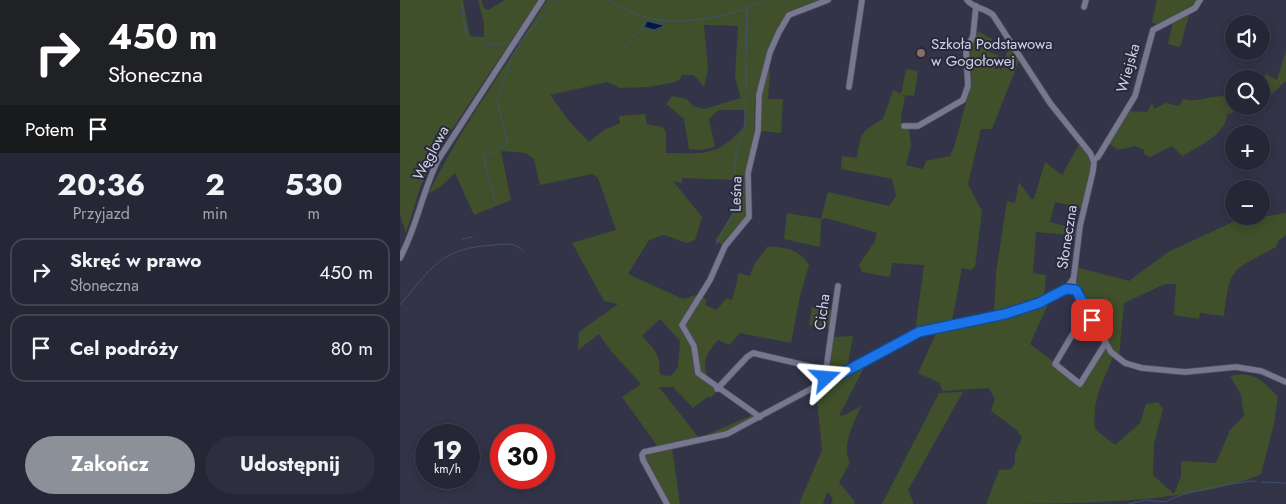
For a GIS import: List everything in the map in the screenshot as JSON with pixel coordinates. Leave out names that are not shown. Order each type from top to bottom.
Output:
[{"type":"street","name":"Węglowa","points":[[400,258],[411,236],[434,169],[542,0]]},
{"type":"street","name":"Leśna","points":[[717,389],[698,372],[694,346],[683,328],[682,322],[710,280],[725,246],[749,217],[748,173],[758,131],[758,95],[770,52],[779,32],[789,15],[828,0]]},
{"type":"street","points":[[849,87],[862,0]]},
{"type":"street","points":[[967,0],[993,15],[1050,103],[1093,160]]},
{"type":"street","points":[[1084,8],[1086,0]]},
{"type":"street","name":"Wiejska","points":[[1093,160],[1134,98],[1153,30],[1196,7],[1200,0]]},
{"type":"street","points":[[904,126],[918,126],[963,100],[968,86],[966,52],[973,36],[976,6]]},
{"type":"street","name":"Słoneczna","points":[[1093,160],[1078,236],[1073,279],[1076,290],[1105,344],[1116,357],[1138,368],[1185,372],[1236,367],[1261,372],[1286,382]]},
{"type":"street","points":[[667,504],[643,460],[642,455],[644,452],[728,434],[919,332],[1005,314],[1039,303],[1066,289],[1073,279]]},
{"type":"street","name":"Cicha","points":[[828,381],[826,370],[838,286]]},
{"type":"street","points":[[1066,289],[1076,290]]},
{"type":"street","points":[[1087,310],[1055,364],[1080,384],[1105,344]]},
{"type":"street","points":[[760,417],[717,389],[747,357],[753,353],[826,370]]},
{"type":"green space","points":[[400,0],[463,0],[470,36],[484,37],[484,24],[478,0],[481,0],[484,8],[488,10],[505,0],[538,0],[439,149],[421,185],[406,233],[400,215]]},
{"type":"green space","points":[[547,0],[819,0],[787,13],[759,85],[755,100],[754,142],[745,177],[747,217],[724,245],[715,241],[735,209],[735,180],[682,178],[682,183],[673,181],[702,217],[695,240],[687,243],[664,235],[649,240],[628,274],[683,299],[699,294],[707,300],[705,305],[717,310],[726,298],[732,300],[739,273],[750,276],[754,265],[767,247],[779,247],[796,252],[809,265],[800,296],[791,343],[740,333],[729,345],[718,340],[708,353],[705,365],[708,377],[717,391],[711,398],[709,396],[693,408],[673,387],[659,387],[699,438],[750,416],[752,413],[753,418],[730,432],[658,447],[622,397],[641,384],[611,351],[599,334],[578,350],[579,332],[618,304],[604,301],[572,243],[616,230],[598,178],[592,174],[540,185],[534,159],[526,153],[501,151],[511,200],[474,215],[455,173],[440,187],[428,194],[470,119]],"holes":[[[704,25],[738,26],[735,77],[741,98],[704,109],[693,106],[687,99],[672,96],[666,104],[684,119],[689,149],[700,150],[715,147],[709,119],[719,110],[745,110],[745,126],[718,149],[701,153],[666,153],[666,132],[662,127],[647,124],[645,114],[619,116],[620,123],[604,130],[589,142],[569,121],[550,95],[607,82],[620,88],[649,87],[676,82],[681,78],[681,75],[694,75],[704,87],[708,69]],[[660,319],[680,341],[678,367],[671,376],[662,375],[659,372],[658,356],[642,336]]]},
{"type":"green space","points":[[1157,0],[1202,0],[1200,6],[1190,12],[1180,47],[1168,44],[1173,22],[1161,27],[1152,22]]},
{"type":"green space","points":[[978,31],[992,39],[989,52],[1005,58],[1009,46],[1020,58],[992,129],[981,129],[968,184],[982,211],[975,267],[971,270],[962,268],[952,321],[915,332],[924,265],[892,263],[890,277],[862,272],[859,265],[875,241],[877,233],[826,218],[821,220],[820,247],[784,239],[787,213],[821,219],[828,192],[889,206],[896,196],[892,179],[841,169],[842,156],[857,158],[863,133],[883,119],[893,90],[901,94],[906,69],[918,71],[914,96],[902,95],[905,97],[901,117],[902,129],[909,129],[911,145],[906,165],[923,169],[926,161],[950,156],[970,88],[968,53]]},
{"type":"green space","points":[[1286,50],[1286,81],[1270,94],[1270,76],[1277,80]]},
{"type":"green space","points":[[768,67],[770,72],[768,99],[783,99],[781,133],[761,131],[760,99]]},
{"type":"green space","points":[[1225,96],[1225,115],[1227,115],[1221,129],[1210,140],[1182,156],[1172,146],[1150,157],[1144,154],[1144,150],[1135,146],[1118,150],[1108,143],[1129,111],[1147,112],[1152,103],[1154,109],[1166,103],[1179,106],[1183,99],[1194,100]]},
{"type":"green space","points":[[1080,143],[1092,162],[1082,208],[1055,202],[1050,222],[1077,229],[1077,236],[1036,232],[1033,273],[1046,275],[1044,298],[994,313],[996,273],[1007,201],[1015,203],[1019,182],[1031,199],[1034,199],[1045,162],[1062,175]]},
{"type":"green space","points":[[1286,213],[1286,235],[1278,241],[1276,247],[1236,271],[1228,287],[1224,316],[1200,313],[1199,319],[1174,315],[1176,284],[1165,284],[1124,303],[1119,357],[1114,352],[1077,287],[1076,267],[1129,281],[1168,252],[1226,225],[1270,225],[1270,216]]},
{"type":"green space","points":[[1050,300],[1030,344],[1081,383],[1105,348],[1113,357],[1096,400],[1094,418],[1095,429],[1115,445],[1140,423],[1146,404],[1158,402],[1163,409],[1154,444],[1153,475],[1174,494],[1181,476],[1181,461],[1216,463],[1230,430],[1244,416],[1241,395],[1230,376],[1251,376],[1267,386],[1278,397],[1274,424],[1261,474],[1233,484],[1165,497],[1053,504],[986,504],[999,470],[1011,469],[1015,464],[1015,453],[1022,438],[1017,430],[991,411],[995,399],[989,388],[942,391],[940,383],[918,373],[939,327],[996,319]]},
{"type":"green space","points":[[812,307],[833,310],[830,329],[809,325]]},
{"type":"green space","points":[[853,336],[847,368],[829,378],[833,337]]},
{"type":"green space","points":[[868,360],[839,416],[845,415],[861,406],[848,441],[847,449],[850,463],[839,482],[855,502],[854,504],[831,504],[833,498],[827,492],[823,504],[799,504],[822,450],[816,390]]},
{"type":"green space","points":[[963,392],[908,490],[914,504],[882,504],[939,393]]},
{"type":"green space","points":[[672,448],[680,504],[668,504],[647,464],[645,454]]},
{"type":"water","points":[[647,21],[664,26],[654,30],[644,27]]},
{"type":"waterway","points":[[461,0],[466,37]]},
{"type":"waterway","points":[[519,43],[557,0]]},
{"type":"waterway","points":[[607,0],[644,17],[660,21],[705,19],[730,14],[764,0]]},
{"type":"waterway","points":[[746,58],[747,8]]},
{"type":"waterway","points":[[623,50],[632,37],[644,27]]},
{"type":"waterway","points":[[483,45],[511,43]]},
{"type":"waterway","points":[[495,201],[483,155],[495,153],[508,142],[497,101],[512,57],[521,43]]},
{"type":"waterway","points":[[746,61],[746,92]]},
{"type":"waterway","points":[[744,130],[746,97]]},
{"type":"waterway","points":[[716,245],[736,208],[735,159],[743,133]]},
{"type":"waterway","points":[[462,239],[472,237]]},
{"type":"waterway","points":[[400,305],[430,270],[449,255],[461,250],[502,244],[510,244],[523,251]]},
{"type":"waterway","points":[[1129,504],[1146,500],[1166,502],[1195,491],[1256,481]]},
{"type":"waterway","points":[[1262,482],[1286,483]]},
{"type":"place","name":"Szkoła Podstawowa w Gogołowej","points":[[921,53]]},
{"type":"route","points":[[826,378],[828,381],[882,350],[919,332],[944,325],[1005,314],[1039,303],[1066,289],[1076,290],[1092,320]]}]
